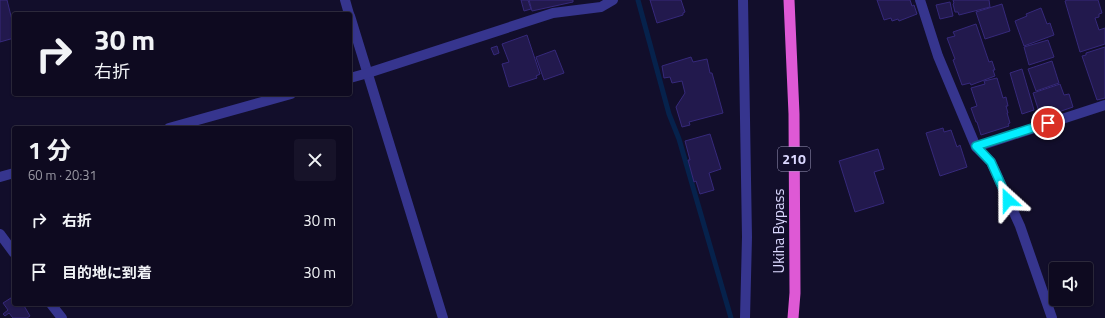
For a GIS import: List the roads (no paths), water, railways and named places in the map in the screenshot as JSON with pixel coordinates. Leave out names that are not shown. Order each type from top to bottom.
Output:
[{"type":"highway","name":"Ukiha Bypass","points":[[790,0],[794,122],[795,292],[793,318]]},
{"type":"street","points":[[345,0],[349,12]]},
{"type":"street","points":[[352,77],[553,13],[601,6],[613,0]]},
{"type":"street","points":[[743,0],[747,237],[745,318]]},
{"type":"street","points":[[920,0],[938,56],[976,146],[991,162],[1020,226],[1052,318]]},
{"type":"street","points":[[352,21],[443,318]]},
{"type":"street","points":[[176,126],[284,96]]},
{"type":"street","points":[[976,146],[1105,105]]},
{"type":"street","points":[[0,177],[12,174]]},
{"type":"street","points":[[0,234],[12,250]]},
{"type":"street","points":[[53,306],[62,318]]},
{"type":"waterway","points":[[638,0],[669,114],[679,139],[731,318]]}]
